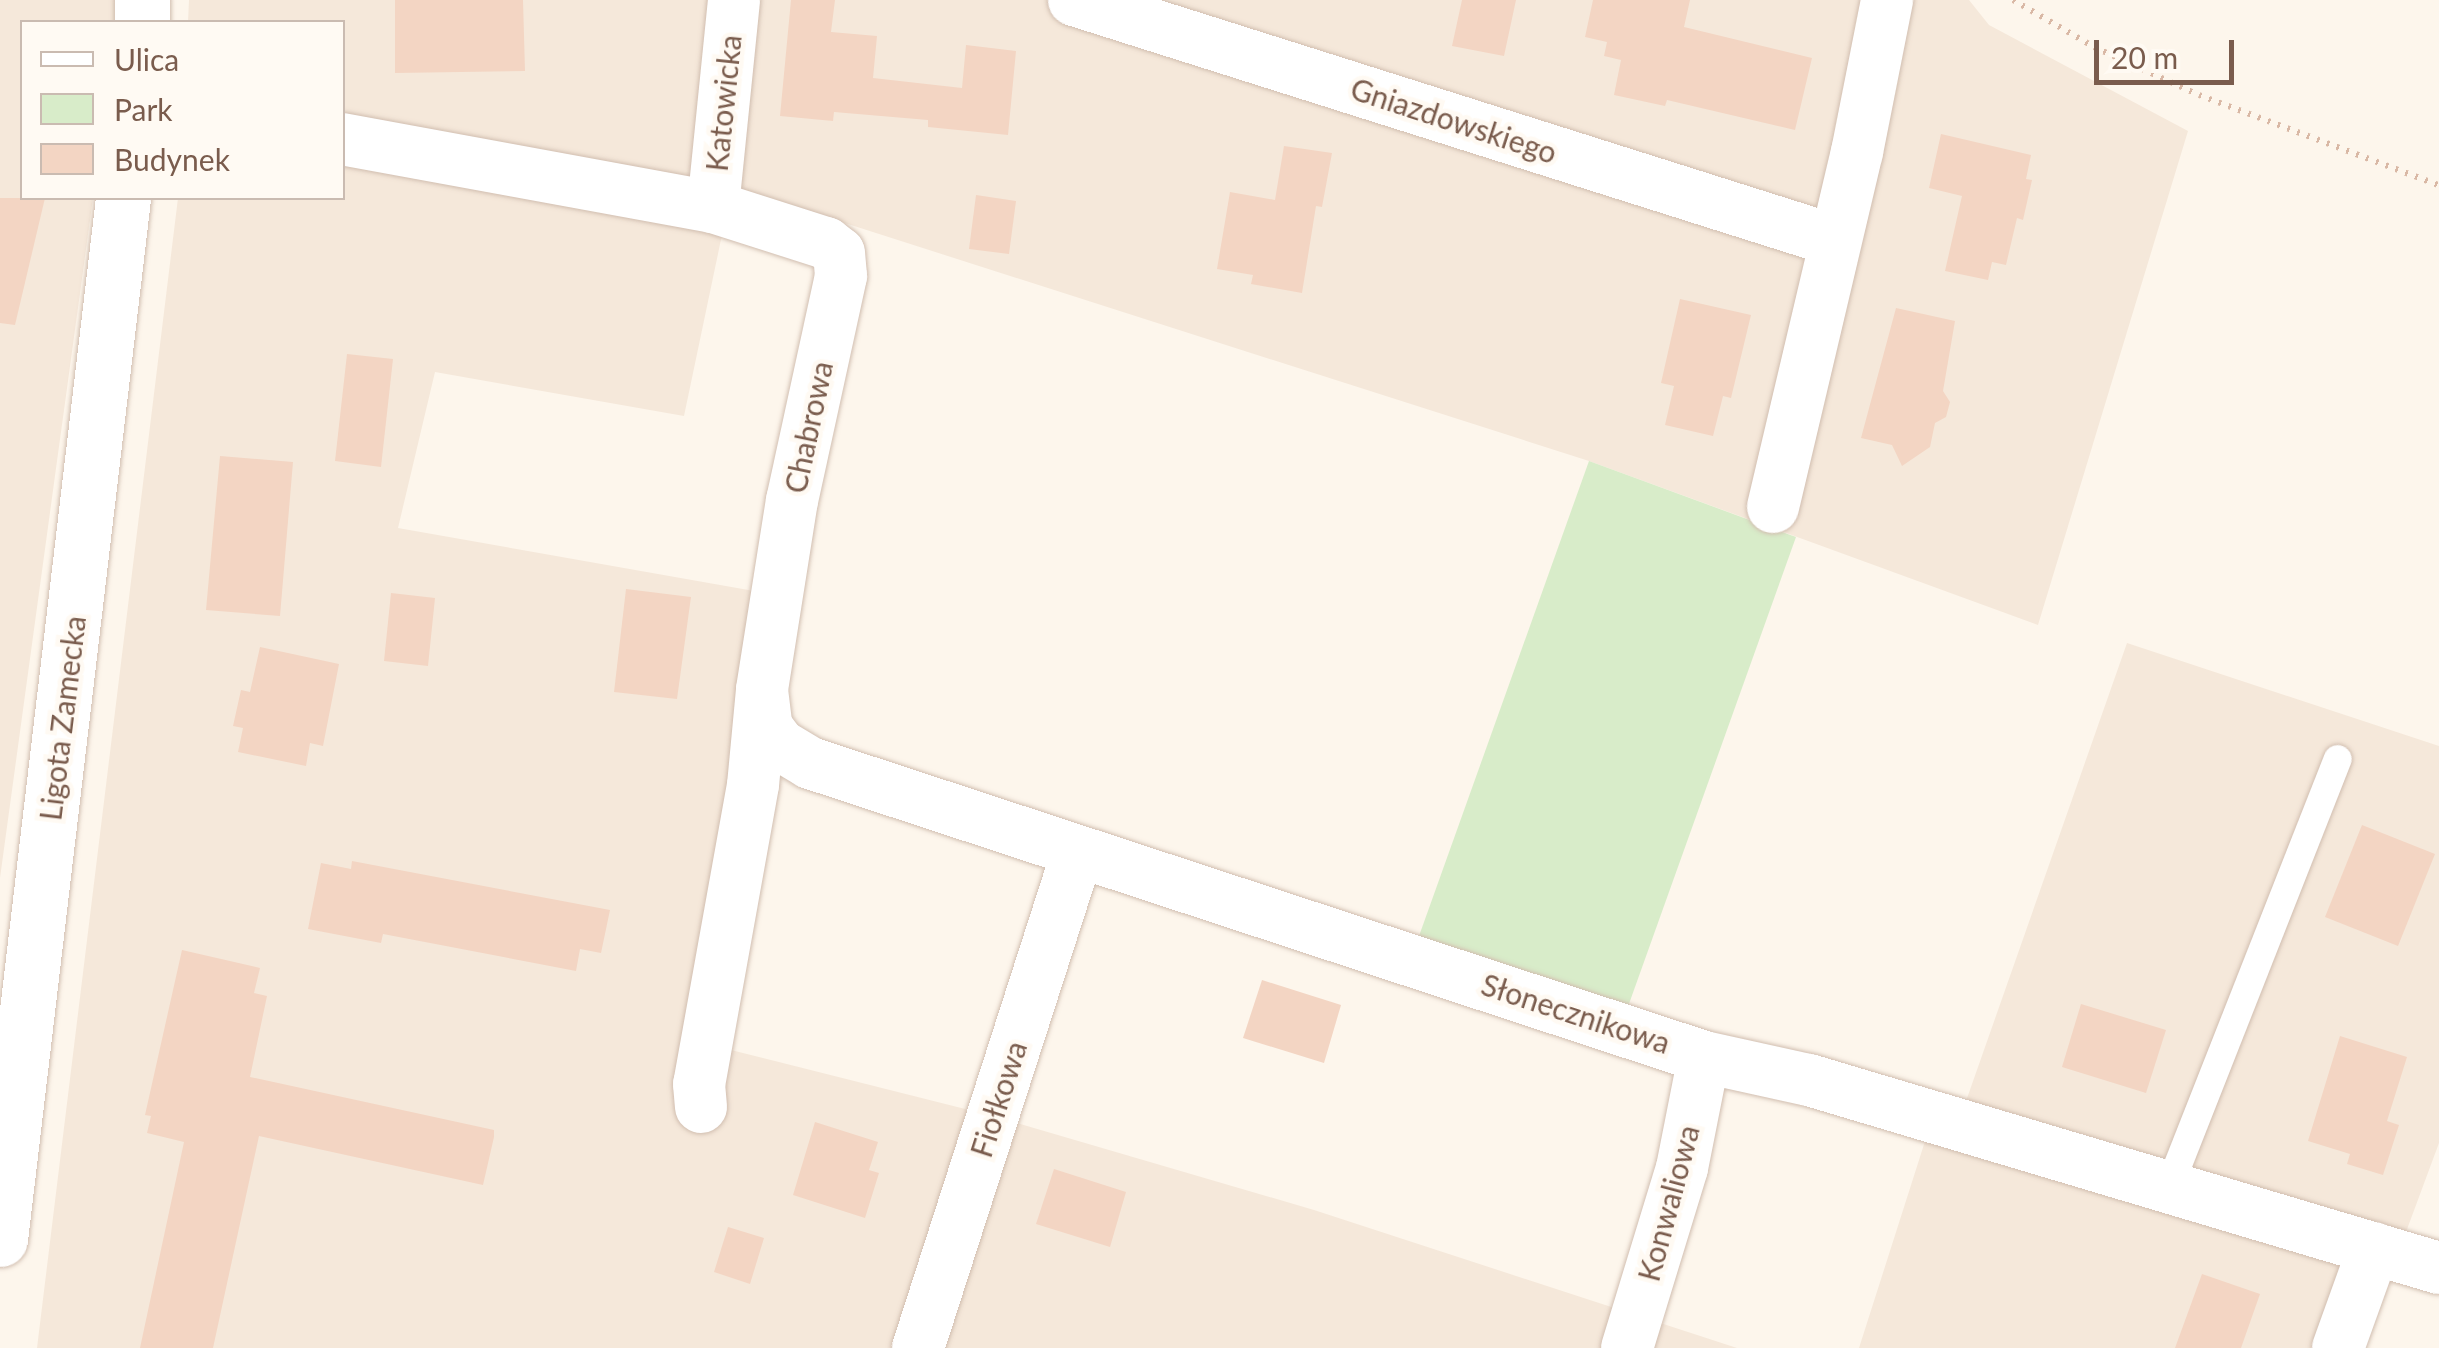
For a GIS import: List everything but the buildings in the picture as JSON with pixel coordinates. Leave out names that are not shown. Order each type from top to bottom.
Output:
[{"type":"main road","name":"Ligota Zamecka","points":[[0,1239],[124,200]]},
{"type":"street","name":"Katowicka","points":[[713,207],[734,0]]},
{"type":"street","name":"Gniazdowskiego","points":[[1074,0],[1833,240]]},
{"type":"street","points":[[1773,508],[1833,240],[1857,152],[1886,0]]},
{"type":"street","name":"Chabrowa","points":[[345,140],[713,207],[826,243],[839,252],[841,276],[792,500],[762,690],[753,785],[699,1084],[701,1107]]},
{"type":"street","name":"Słonecznikowa","points":[[762,690],[767,728],[780,745],[810,764],[1704,1056],[1809,1080],[2439,1268]]},
{"type":"street","name":"Fiołkowa","points":[[918,1348],[1078,851]]},
{"type":"street","name":"Konwaliowa","points":[[1627,1348],[1682,1168],[1704,1056]]},
{"type":"street","points":[[2338,1348],[2374,1248]]},
{"type":"lane","points":[[2168,1190],[2338,760]]},
{"type":"path","points":[[2013,0],[2094,46],[2198,95],[2439,185]]},
{"type":"shaded area","points":[[0,0],[121,0],[118,20],[20,20],[20,200],[93,200],[0,878]]},
{"type":"shaded area","points":[[189,0],[1969,0],[1989,25],[2188,131],[2038,625],[1589,461],[732,187],[684,416],[435,372],[398,528],[766,593],[703,1043],[993,1116],[1314,1210],[1737,1348],[37,1348],[178,200],[345,200],[345,20],[188,20]]},
{"type":"shaded area","points":[[2127,643],[2439,746],[2439,1143],[2363,1348],[1859,1348],[1927,1135],[1952,1141]]},
{"type":"green space","points":[[1589,461],[1796,537],[1625,1015],[1414,950]]}]
